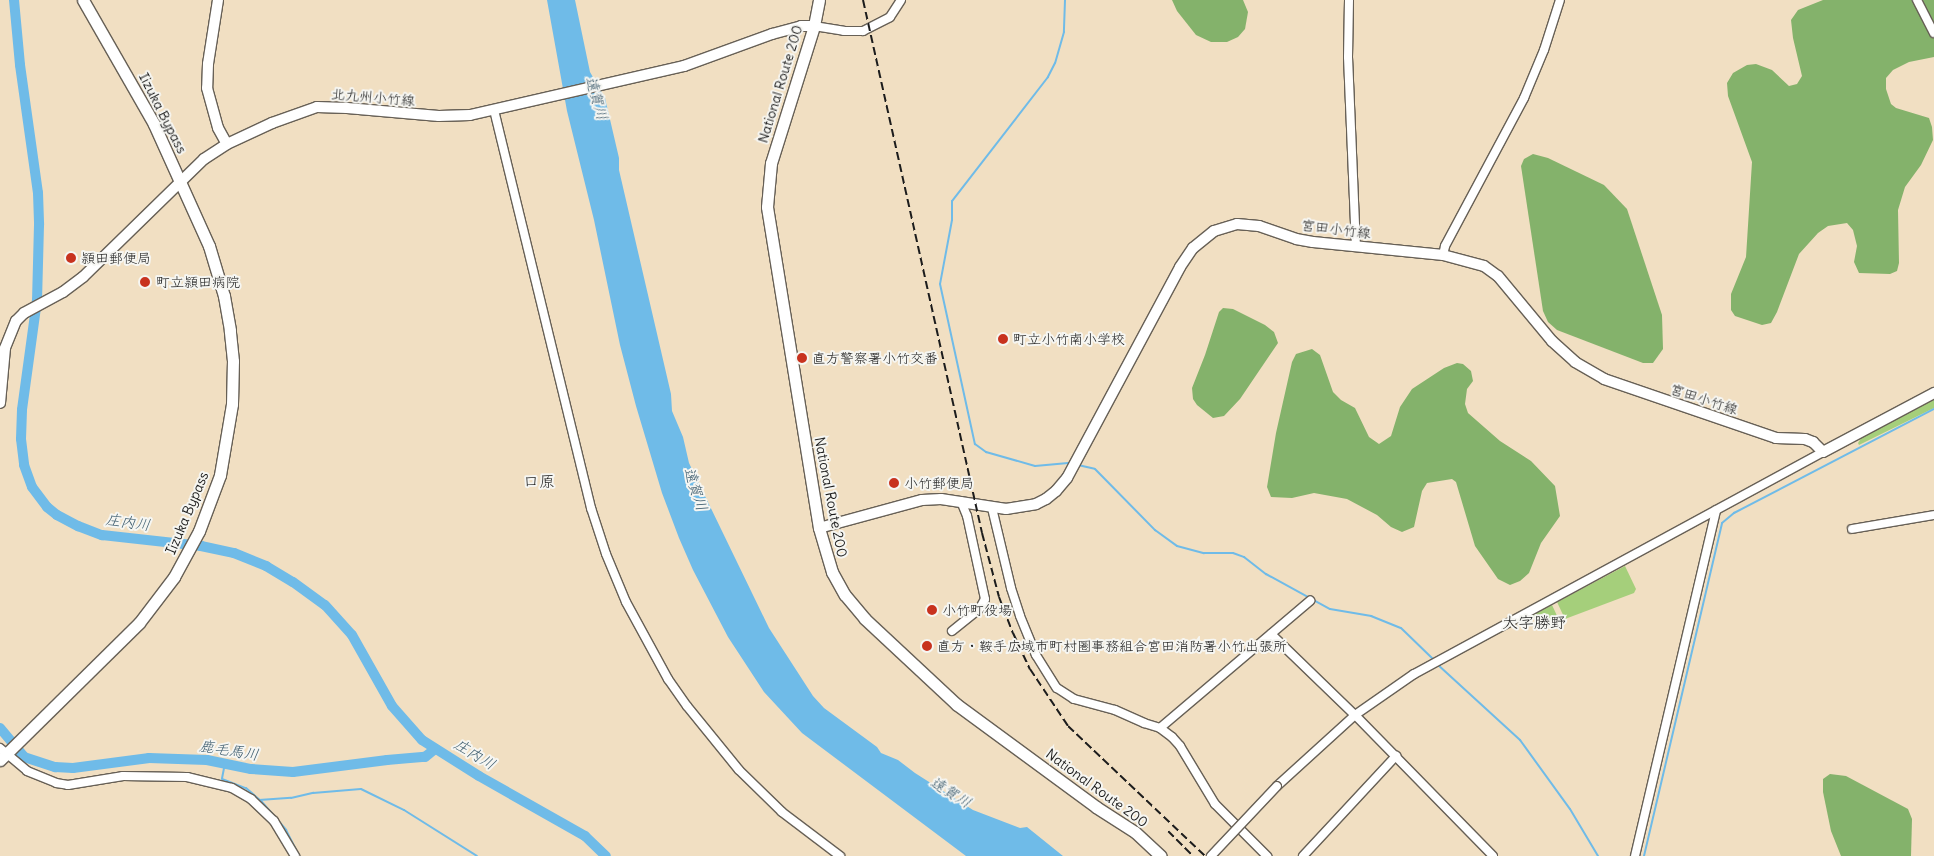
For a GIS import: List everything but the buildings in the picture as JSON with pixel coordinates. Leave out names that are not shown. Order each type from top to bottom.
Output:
[{"type":"highway","points":[[3,751],[132,622],[180,562],[196,531],[217,462],[227,398],[226,361],[217,295],[194,223],[178,184],[124,84],[75,0]]},
{"type":"highway","name":"Iizuka Bypass","points":[[83,0],[142,101],[178,184]]},
{"type":"highway","name":"National Route 200","points":[[819,0],[814,26],[771,163],[767,207],[819,528],[825,553],[838,585],[853,605],[875,629],[956,704],[1096,807],[1135,832],[1161,856]]},
{"type":"main road","points":[[218,0],[208,64],[207,88],[216,123],[227,144]]},
{"type":"main road","name":"北九州小竹線","points":[[0,403],[0,385],[8,336],[16,321],[24,313],[59,294],[83,277],[204,158],[227,144],[288,116],[317,107],[438,116],[470,115],[496,110],[696,62],[772,34],[801,26],[814,26]]},
{"type":"main road","name":"宮田小竹線","points":[[819,528],[922,500],[941,499],[961,501],[992,508],[1018,508],[1036,504],[1056,491],[1066,478],[1180,267],[1193,248],[1203,238],[1223,227],[1247,224],[1296,238],[1443,255],[1473,262],[1491,270],[1552,341],[1575,362],[1604,379],[1776,438],[1805,439],[1813,442],[1823,452]]},
{"type":"main road","points":[[1823,452],[1934,394]]},
{"type":"street","points":[[814,26],[844,31],[863,31],[890,17],[901,0]]},
{"type":"street","points":[[1349,0],[1348,57],[1356,245]]},
{"type":"street","points":[[1443,255],[1458,221],[1525,96],[1544,50],[1560,0]]},
{"type":"street","points":[[1917,0],[1934,33]]},
{"type":"street","points":[[496,110],[591,508],[606,554],[626,602],[668,679],[727,756],[782,812],[840,856]]},
{"type":"street","points":[[1211,856],[1277,786],[1354,715],[1397,684],[1823,452]]},
{"type":"street","points":[[952,630],[980,608],[985,599],[967,516],[961,501]]},
{"type":"street","points":[[992,508],[1011,588],[1020,616],[1036,655],[1055,686],[1065,695],[1074,699],[1115,710],[1144,724],[1160,728],[1180,746],[1215,804],[1267,856]]},
{"type":"street","points":[[1635,856],[1716,510]]},
{"type":"street","points":[[1852,529],[1934,514]]},
{"type":"street","points":[[1160,728],[1310,601]]},
{"type":"street","points":[[1271,634],[1396,756],[1493,856]]},
{"type":"street","points":[[3,751],[28,770],[56,783],[68,785],[123,776],[187,777],[218,783],[242,793],[259,806],[279,828],[295,856]]},
{"type":"street","points":[[1303,856],[1396,756]]},
{"type":"green space","points":[[1172,0],[1243,0],[1248,12],[1245,29],[1238,37],[1227,42],[1211,42],[1196,35],[1177,11]]},
{"type":"green space","points":[[1823,0],[1934,0],[1934,57],[1909,62],[1893,70],[1886,78],[1886,89],[1891,104],[1896,108],[1929,118],[1933,140],[1921,165],[1905,187],[1898,210],[1899,263],[1897,271],[1890,274],[1859,273],[1854,262],[1857,246],[1853,230],[1847,223],[1828,226],[1818,233],[1799,254],[1777,312],[1771,323],[1762,325],[1735,316],[1731,310],[1731,294],[1746,257],[1752,162],[1728,96],[1727,83],[1733,73],[1747,65],[1756,64],[1772,70],[1789,86],[1797,84],[1802,76],[1793,38],[1791,20],[1798,10]]},
{"type":"green space","points":[[1533,154],[1548,158],[1604,185],[1627,209],[1662,315],[1663,349],[1653,363],[1643,363],[1557,330],[1548,322],[1543,311],[1521,166],[1524,159]]},
{"type":"green space","points":[[1223,308],[1233,309],[1265,325],[1274,332],[1278,343],[1240,399],[1224,416],[1213,418],[1197,405],[1193,399],[1192,388],[1219,312]]},
{"type":"green space","points":[[1312,349],[1320,355],[1333,392],[1341,400],[1355,408],[1369,437],[1379,444],[1391,436],[1400,407],[1412,389],[1444,368],[1457,363],[1463,364],[1471,371],[1473,381],[1467,389],[1465,404],[1468,413],[1500,441],[1531,461],[1555,486],[1560,516],[1541,543],[1529,573],[1520,581],[1510,585],[1498,579],[1475,546],[1456,482],[1452,479],[1427,483],[1422,491],[1414,527],[1402,532],[1391,527],[1377,515],[1347,499],[1314,493],[1292,498],[1271,497],[1267,487],[1276,433],[1292,362],[1296,354]]},
{"type":"green space","points":[[1934,396],[1934,408],[1859,445],[1858,443],[1863,435]]},
{"type":"green space","points":[[1625,566],[1636,589],[1634,593],[1565,619],[1557,602]]},
{"type":"green space","points":[[1552,605],[1559,620],[1555,626],[1531,616]]},
{"type":"green space","points":[[1830,774],[1846,776],[1908,809],[1912,819],[1911,856],[1841,856],[1831,831],[1823,792],[1823,779]]},
{"type":"water","name":"遠賀川","points":[[547,0],[575,0],[590,72],[605,98],[619,158],[619,170],[671,394],[672,411],[683,437],[689,463],[769,628],[813,696],[824,708],[877,747],[881,753],[898,760],[973,810],[1020,828],[1027,827],[1063,856],[966,856],[802,733],[764,692],[728,637],[693,570],[679,538],[662,493],[636,406],[620,345],[594,220],[567,111]]},
{"type":"waterway","name":"庄内川","points":[[14,0],[20,65],[38,193],[37,300],[22,410],[21,439],[24,465],[32,487],[47,507],[57,515],[78,526],[102,535],[201,546],[234,553],[266,566],[293,582],[325,605],[352,635],[392,706],[422,740],[479,776],[585,836],[606,856]]},
{"type":"waterway","points":[[1065,0],[1064,32],[1055,63],[1048,77],[952,201],[952,220],[940,284],[975,444],[986,452],[1035,466],[1071,463]]},
{"type":"waterway","points":[[1644,856],[1722,523],[1734,513],[1934,409]]},
{"type":"waterway","points":[[1078,465],[1095,469],[1155,530],[1177,546],[1204,553],[1233,553],[1244,557],[1266,574],[1330,609],[1371,616],[1401,628],[1434,660]]},
{"type":"waterway","points":[[1437,664],[1520,740],[1570,809],[1598,856]]},
{"type":"waterway","name":"鹿毛馬川","points":[[0,728],[24,757],[55,767],[73,768],[149,758],[207,760],[251,769],[293,772],[425,757],[435,749]]},
{"type":"waterway","points":[[225,763],[222,779],[246,788],[262,802],[286,830],[299,856]]},
{"type":"waterway","points":[[259,800],[361,789],[404,810],[477,856]]},
{"type":"railway","points":[[863,0],[982,533],[999,597],[1013,633],[1030,669],[1068,726],[1205,856]]},
{"type":"railway","points":[[1168,831],[1193,856]]},
{"type":"place","name":"頴田郵便局","points":[[71,258]]},
{"type":"place","name":"町立頴田病院","points":[[145,282]]},
{"type":"place","name":"町立小竹南小学校","points":[[1003,339]]},
{"type":"place","name":"直方警察署小竹交番","points":[[802,358]]},
{"type":"place","name":"小竹郵便局","points":[[894,483]]},
{"type":"place","name":"小竹町役場","points":[[932,610]]},
{"type":"place","name":"直方・鞍手広域市町村圏事務組合宮田消防署小竹出張所","points":[[927,646]]},
{"type":"district","name":"口原","points":[[539,481]]},
{"type":"district","name":"大字勝野","points":[[1534,622]]}]
